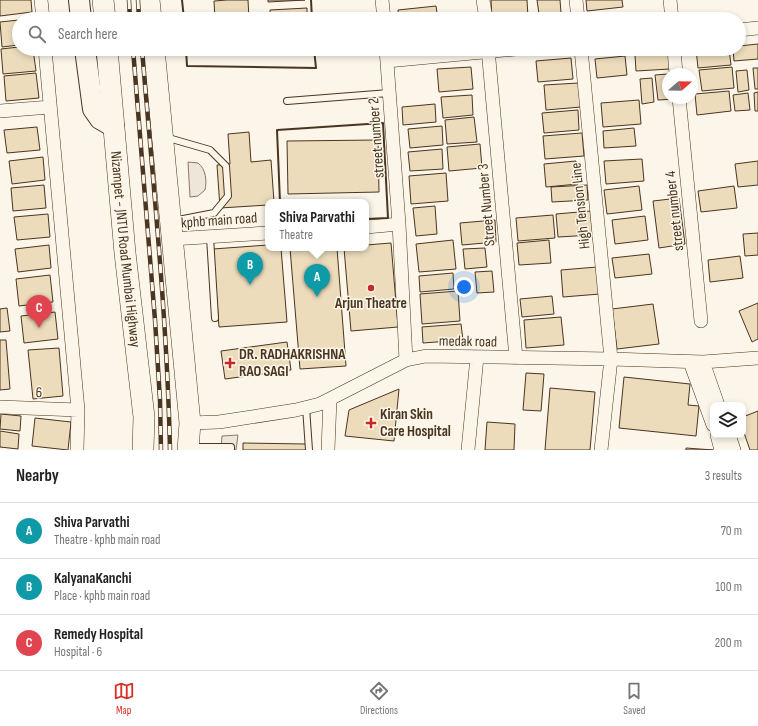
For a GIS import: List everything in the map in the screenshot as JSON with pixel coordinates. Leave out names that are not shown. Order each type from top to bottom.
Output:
[{"type":"highway","points":[[103,0],[104,12]]},
{"type":"highway","points":[[149,0],[150,12]]},
{"type":"highway","name":"Nizampet - JNTU Road Mumbai Highway","points":[[108,56],[124,245],[144,417],[142,450]]},
{"type":"highway","points":[[155,56],[190,423],[188,449]]},
{"type":"main road","points":[[79,0],[80,12]]},
{"type":"main road","points":[[86,56],[93,109],[100,119],[114,127]]},
{"type":"street","points":[[41,0],[42,12]]},
{"type":"street","points":[[382,0],[383,12]]},
{"type":"street","points":[[483,0],[485,12]]},
{"type":"street","points":[[576,0],[577,12]]},
{"type":"street","points":[[670,0],[671,12]]},
{"type":"street","points":[[746,29],[758,28]]},
{"type":"street","points":[[46,56],[78,410],[77,450]]},
{"type":"street","name":"street number 2","points":[[386,56],[399,224],[406,360]]},
{"type":"street","name":"Street Number 3","points":[[489,56],[516,358]]},
{"type":"street","name":"High Tension Line","points":[[582,56],[611,359]]},
{"type":"street","points":[[675,56],[676,68]]},
{"type":"street","name":"street number 4","points":[[680,104],[701,321]]},
{"type":"street","points":[[0,111],[50,107]]},
{"type":"street","points":[[369,226],[399,224]]},
{"type":"street","name":"kphb main road","points":[[171,230],[210,237],[265,233]]},
{"type":"street","name":"medak road","points":[[190,423],[211,423],[306,408],[320,404],[406,360],[426,356],[611,359],[690,362],[758,358]]},
{"type":"street","points":[[468,450],[477,357]]},
{"type":"street","points":[[601,450],[611,359]]},
{"type":"street","points":[[690,362],[710,417]]},
{"type":"street","points":[[703,362],[717,402]]},
{"type":"street","points":[[328,450],[330,399]]},
{"type":"street","name":"6","points":[[0,407],[78,410]]},
{"type":"street","points":[[718,438],[722,450]]},
{"type":"street","points":[[730,438],[734,450]]},
{"type":"lane","points":[[287,101],[389,93]]},
{"type":"lane","points":[[162,136],[210,150],[226,166],[228,196],[214,213],[171,230]]},
{"type":"lane","points":[[210,237],[215,318]]},
{"type":"lane","points":[[306,408],[309,450]]},
{"type":"lane","points":[[188,449],[231,447],[231,450]]},
{"type":"shaded area","points":[[188,162],[198,163],[203,168],[206,179],[205,190],[198,196],[190,197]]},
{"type":"shaded area","points":[[238,435],[236,450],[221,450],[222,436]]},
{"type":"building","points":[[0,0],[31,0],[32,12],[12,12],[12,14],[0,16]]},
{"type":"building","points":[[248,0],[249,12],[215,12],[214,1]]},
{"type":"building","points":[[268,0],[305,0],[268,2]]},
{"type":"building","points":[[491,0],[527,0],[528,12],[492,12]]},
{"type":"building","points":[[537,0],[560,0],[561,12],[539,12]]},
{"type":"building","points":[[586,0],[622,0],[623,7],[587,11]]},
{"type":"building","points":[[436,6],[437,12],[398,12],[398,10]]},
{"type":"building","points":[[307,8],[307,12],[270,12],[270,10]]},
{"type":"building","points":[[12,21],[12,46],[2,47],[0,22]]},
{"type":"building","points":[[758,44],[758,59],[734,61],[734,56],[746,56],[746,45]]},
{"type":"building","points":[[12,48],[12,56],[34,56],[36,71],[3,74],[1,49]]},
{"type":"building","points":[[625,56],[627,75],[597,78],[595,59]]},
{"type":"building","points":[[635,56],[668,56],[670,68],[662,68],[662,69],[636,71]]},
{"type":"building","points":[[697,56],[730,56],[731,65],[698,68]]},
{"type":"building","points":[[571,58],[573,79],[538,82],[536,61]]},
{"type":"building","points":[[471,67],[473,89],[439,92],[437,69]]},
{"type":"building","points":[[732,67],[734,88],[702,91],[699,70]]},
{"type":"building","points":[[753,68],[758,68],[758,89],[755,89]]},
{"type":"building","points":[[747,70],[749,90],[738,92],[736,71]]},
{"type":"building","points":[[36,73],[39,98],[6,101],[4,76]]},
{"type":"building","points":[[662,74],[662,100],[658,100],[655,75]]},
{"type":"building","points":[[652,78],[654,102],[642,104],[640,79]]},
{"type":"building","points":[[579,83],[581,107],[546,110],[544,85]]},
{"type":"building","points":[[729,91],[731,111],[697,115],[696,104],[698,104],[698,94]]},
{"type":"building","points":[[758,92],[758,111],[755,111],[754,93]]},
{"type":"building","points":[[748,93],[750,110],[735,111],[733,95]]},
{"type":"building","points":[[472,95],[473,115],[443,118],[441,97]]},
{"type":"building","points":[[639,100],[641,124],[603,127],[601,103]]},
{"type":"building","points":[[435,104],[436,122],[403,125],[402,107]]},
{"type":"building","points":[[578,110],[579,130],[544,133],[542,113]]},
{"type":"building","points":[[474,117],[477,142],[447,144],[445,120]]},
{"type":"building","points":[[442,126],[443,145],[410,148],[408,129]]},
{"type":"building","points":[[37,127],[40,150],[7,153],[4,130]]},
{"type":"building","points":[[634,128],[636,146],[604,148],[603,131]]},
{"type":"building","points":[[249,132],[251,162],[271,160],[274,199],[265,199],[265,205],[220,208],[217,165],[230,164],[228,134]]},
{"type":"building","points":[[582,133],[584,156],[545,159],[543,136]]},
{"type":"building","points":[[378,140],[379,192],[288,194],[287,141]]},
{"type":"building","points":[[480,144],[482,168],[449,171],[447,147]]},
{"type":"building","points":[[442,149],[443,169],[410,171],[408,152]]},
{"type":"building","points":[[43,157],[45,180],[12,184],[9,161]]},
{"type":"building","points":[[642,159],[644,181],[606,184],[604,161]]},
{"type":"building","points":[[576,161],[578,184],[546,187],[544,164]]},
{"type":"building","points":[[758,161],[758,185],[738,187],[735,164]]},
{"type":"building","points":[[446,173],[448,201],[411,204],[409,176]]},
{"type":"building","points":[[44,185],[46,208],[13,211],[11,188]]},
{"type":"building","points":[[587,185],[588,200],[552,202],[551,187]]},
{"type":"building","points":[[639,186],[642,210],[607,214],[604,190]]},
{"type":"building","points":[[734,186],[737,208],[701,212],[698,191]]},
{"type":"building","points":[[679,198],[685,244],[659,248],[653,201]]},
{"type":"building","points":[[435,206],[437,234],[416,236],[413,208]]},
{"type":"building","points":[[591,211],[593,235],[558,237],[556,214]]},
{"type":"building","points":[[48,214],[50,237],[17,240],[14,217]]},
{"type":"building","points":[[553,215],[555,238],[518,241],[516,218]]},
{"type":"building","points":[[645,216],[648,240],[615,244],[612,220]]},
{"type":"building","points":[[495,220],[496,242],[462,245],[460,223]]},
{"type":"building","points":[[758,233],[758,255],[745,256],[743,234]]},
{"type":"building","points":[[453,240],[456,269],[419,272],[416,244]]},
{"type":"building","points":[[549,240],[551,263],[519,265],[517,243]]},
{"type":"building","name":"Arjun Theatre","points":[[391,243],[398,327],[351,331],[344,251],[369,251],[369,245]]},
{"type":"building","points":[[49,245],[51,268],[18,272],[15,249]]},
{"type":"building","points":[[265,245],[265,251],[281,251],[287,322],[219,327],[213,249]]},
{"type":"building","points":[[485,248],[487,267],[465,269],[463,249]]},
{"type":"building","points":[[290,251],[337,251],[346,366],[300,369]]},
{"type":"building","points":[[649,254],[652,274],[615,278],[612,258]]},
{"type":"building","points":[[740,256],[743,278],[710,282],[708,260]]},
{"type":"building","points":[[597,267],[600,294],[563,297],[561,270]]},
{"type":"building","points":[[492,271],[494,292],[477,293],[475,272]]},
{"type":"building","points":[[453,273],[454,289],[420,292],[419,276]]},
{"type":"building","points":[[50,275],[53,302],[19,306],[16,279]]},
{"type":"building","points":[[458,291],[460,321],[422,324],[420,294]]},
{"type":"building","points":[[552,296],[554,314],[522,317],[520,299]]},
{"type":"building","points":[[758,303],[758,339],[752,342],[739,311]]},
{"type":"building","points":[[653,304],[659,344],[617,349],[612,309]]},
{"type":"building","points":[[7,308],[10,331],[0,332],[0,309]]},
{"type":"building","points":[[55,312],[58,339],[24,343],[21,316]]},
{"type":"building","points":[[561,317],[564,345],[526,348],[524,320]]},
{"type":"building","points":[[461,324],[463,340],[423,343],[422,327]]},
{"type":"building","points":[[0,340],[6,340],[10,389],[0,390]]},
{"type":"building","points":[[287,342],[291,370],[225,379],[221,351]]},
{"type":"building","points":[[59,348],[63,396],[33,399],[28,350]]},
{"type":"building","points":[[526,373],[544,374],[541,411],[523,410]]},
{"type":"building","points":[[624,377],[690,384],[688,405],[699,406],[696,436],[619,428]]},
{"type":"building","points":[[550,388],[595,392],[590,450],[545,450]]},
{"type":"building","name":"Kiran Skin Care Hospital","points":[[399,389],[394,441],[345,436],[349,410]]},
{"type":"building","points":[[758,411],[758,450],[750,450],[746,438],[746,416]]},
{"type":"building","points":[[1,414],[21,416],[20,431],[0,429]]},
{"type":"building","points":[[35,418],[71,422],[68,450],[32,446]]},
{"type":"building","points":[[487,422],[515,424],[514,450],[485,450]]},
{"type":"building","points":[[0,431],[19,434],[18,449],[0,447]]},
{"type":"building","points":[[243,443],[306,444],[306,450],[243,450]]},
{"type":"building","points":[[686,448],[713,450],[686,450]]},
{"type":"railway","points":[[129,0],[130,12]]},
{"type":"railway","points":[[138,0],[139,12]]},
{"type":"railway","points":[[134,56],[155,320],[160,400],[161,450]]},
{"type":"railway","points":[[143,56],[163,299],[170,450]]},
{"type":"wall","points":[[182,0],[183,12]]},
{"type":"wall","points":[[311,0],[312,12]]},
{"type":"wall","points":[[186,56],[187,66],[316,68],[315,56]]},
{"type":"wall","points":[[280,199],[277,130],[383,123],[388,218],[369,219]]},
{"type":"place","name":"KalyanaKanchi","points":[[250,285]]},
{"type":"place","name":"Arjun Theatre","points":[[371,288]]},
{"type":"place","name":"Shiva Parvathi","points":[[317,297]]},
{"type":"place","name":"Remedy Hospital","points":[[39,328]]},
{"type":"place","name":"DR. RADHAKRISHNA RAO SAGI","points":[[230,363]]},
{"type":"place","name":"Kiran Skin Care Hospital","points":[[371,423]]}]
